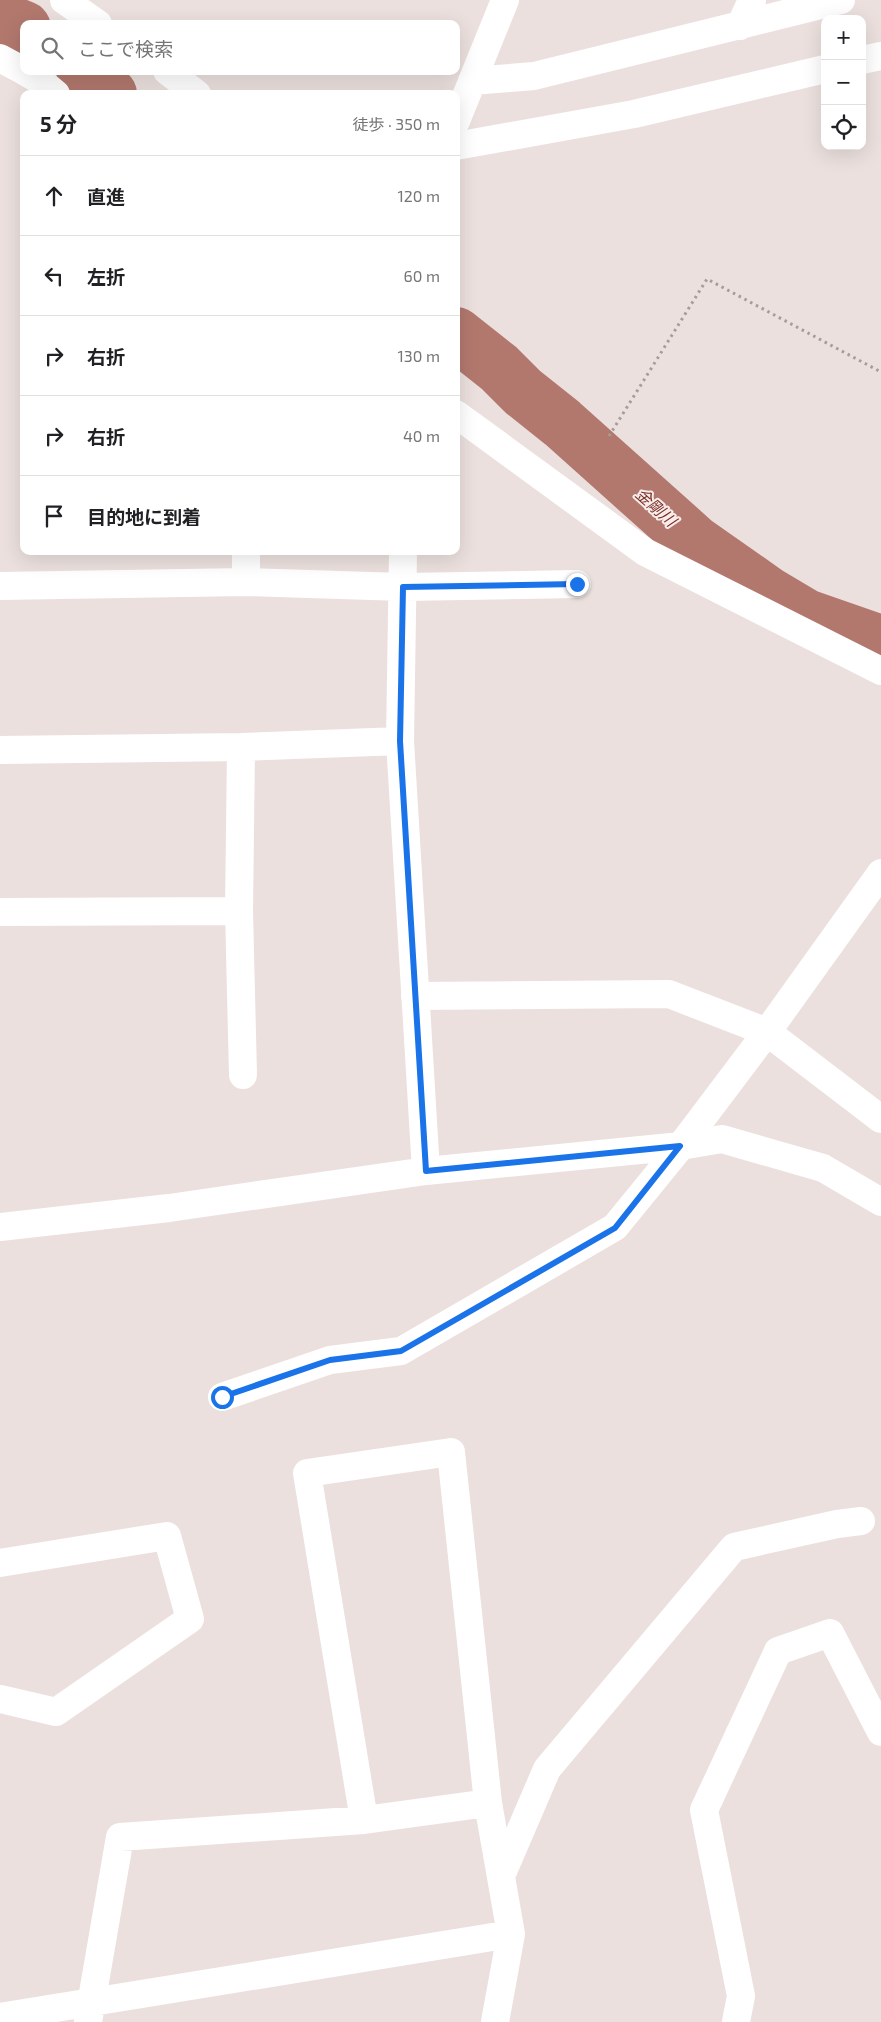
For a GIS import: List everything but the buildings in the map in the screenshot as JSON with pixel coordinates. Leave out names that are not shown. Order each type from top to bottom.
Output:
[{"type":"street","points":[[64,0],[92,20]]},
{"type":"street","points":[[460,111],[505,0]]},
{"type":"street","points":[[740,26],[752,0]]},
{"type":"street","points":[[472,81],[534,76],[841,0]]},
{"type":"street","points":[[866,59],[881,56]]},
{"type":"street","points":[[0,58],[20,69]]},
{"type":"street","points":[[460,145],[634,114],[821,70]]},
{"type":"street","points":[[31,75],[51,90]]},
{"type":"street","points":[[172,75],[192,90]]},
{"type":"street","points":[[460,417],[645,552],[881,671]]},
{"type":"street","points":[[246,555],[246,582]]},
{"type":"street","points":[[403,555],[400,741],[426,1171]]},
{"type":"street","points":[[0,586],[246,582],[403,587],[577,584]]},
{"type":"street","points":[[0,750],[242,747],[400,741]]},
{"type":"street","points":[[242,747],[239,911],[243,1075]]},
{"type":"street","points":[[222,1397],[330,1360],[401,1351],[615,1228],[768,1032],[881,873]]},
{"type":"street","points":[[0,912],[239,911]]},
{"type":"street","points":[[415,996],[669,994],[768,1032],[881,1119]]},
{"type":"street","points":[[0,1227],[169,1208],[426,1171],[680,1146],[722,1139],[823,1168],[881,1202]]},
{"type":"street","points":[[364,1820],[307,1474],[451,1452],[488,1803],[511,1934],[495,2022]]},
{"type":"street","points":[[501,1876],[547,1769],[734,1547],[837,1524],[861,1521]]},
{"type":"street","points":[[0,1563],[167,1536],[190,1619],[56,1712],[0,1699]]},
{"type":"street","points":[[736,2022],[741,1996],[704,1810],[778,1651],[830,1633],[881,1732]]},
{"type":"street","points":[[89,2011],[120,1837],[364,1820],[488,1803]]},
{"type":"street","points":[[0,2017],[89,2011],[511,1934]]},
{"type":"path","points":[[609,436],[707,278],[881,372]]},
{"type":"waterway","name":"金剛川","points":[[0,18],[20,26]]},
{"type":"waterway","name":"金剛川","points":[[88,75],[105,90]]},
{"type":"waterway","name":"金剛川","points":[[460,337],[499,368],[523,392],[562,423],[695,542],[769,594],[806,616],[881,642]]},
{"type":"route","points":[[222,1397],[330,1360],[401,1351],[615,1228],[680,1146],[426,1171],[400,741],[403,587],[577,584]]}]
